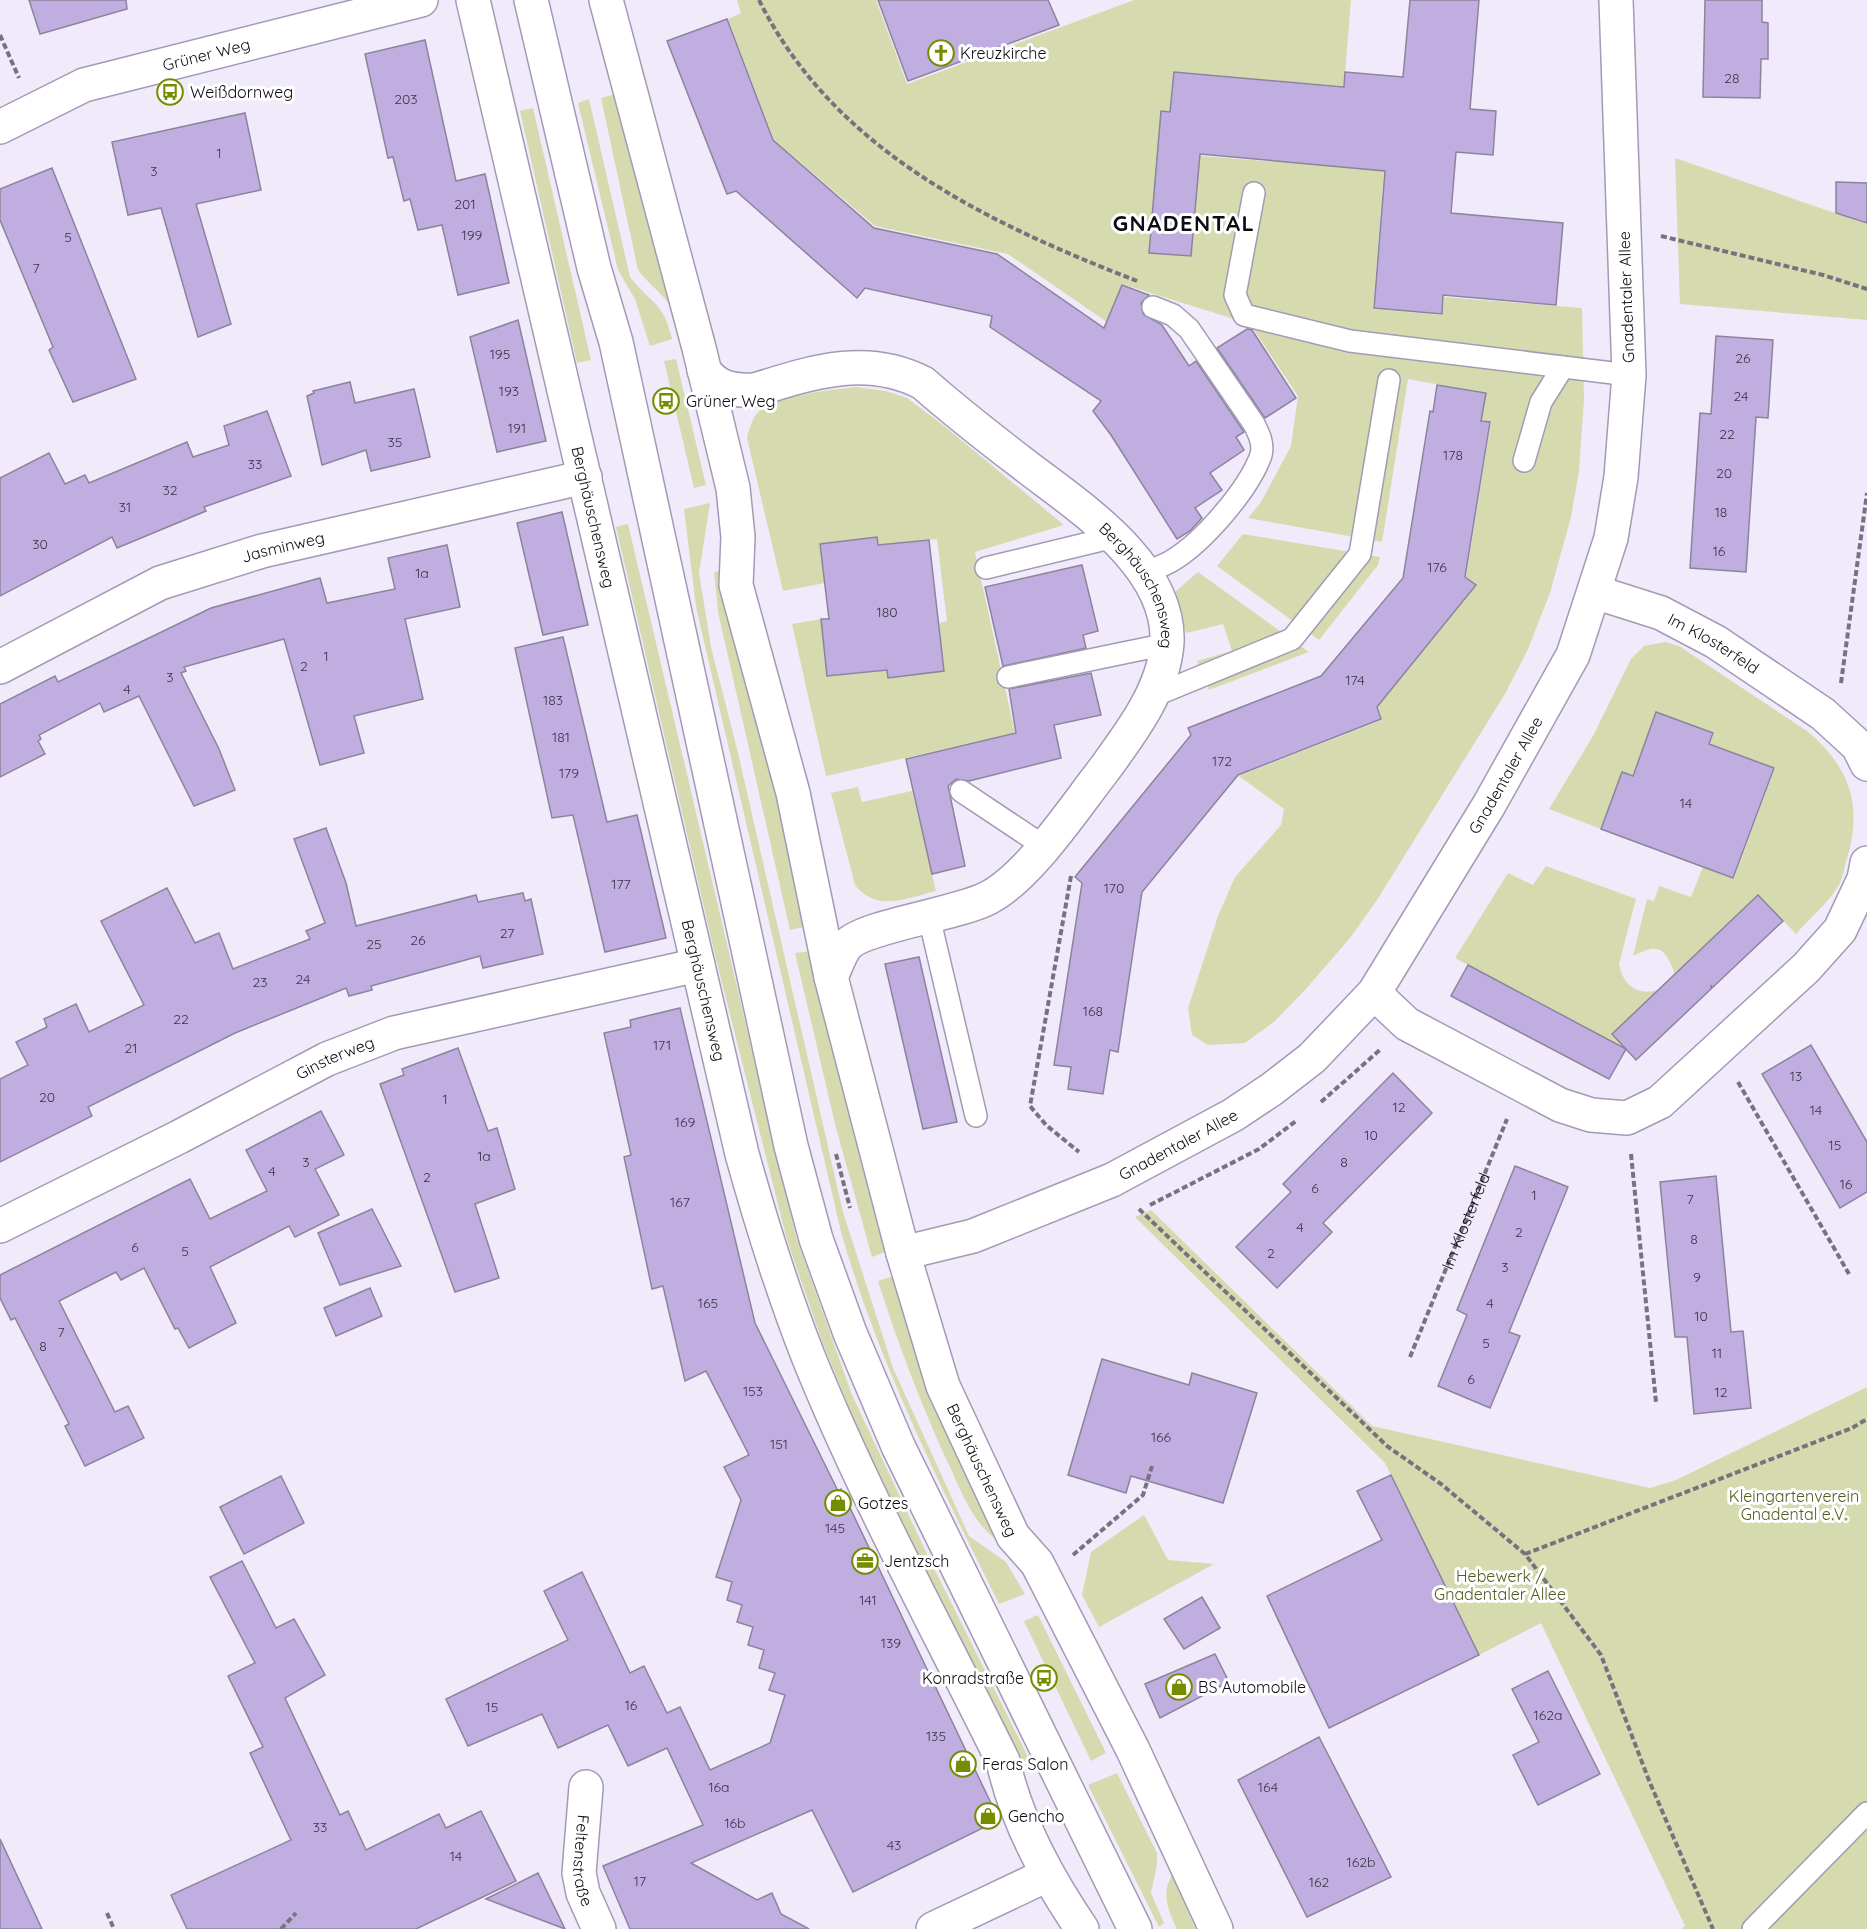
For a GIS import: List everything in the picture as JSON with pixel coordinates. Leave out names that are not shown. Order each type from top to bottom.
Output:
[{"type":"street","name":"Grüner Weg","points":[[0,127],[84,85],[421,0]]},
{"type":"street","name":"Berghäuschensweg","points":[[473,0],[744,1164],[768,1247],[808,1356],[856,1466],[1003,1761],[1009,1789],[1047,1875],[1082,1929]]},
{"type":"street","points":[[531,0],[594,268],[622,366],[791,1146],[816,1239],[849,1333],[898,1446],[1136,1929]]},
{"type":"street","name":"Berghäuschensweg","points":[[606,0],[733,488],[738,537],[735,585],[793,793],[831,977],[903,1253],[943,1386],[1012,1536],[1037,1563],[1133,1750],[1216,1929]]},
{"type":"street","name":"Gnadentaler Allee","points":[[903,1253],[973,1236],[1112,1180],[1224,1120],[1272,1089],[1312,1058],[1374,993],[1489,805],[1573,655],[1611,538],[1621,477],[1629,375],[1616,0]]},
{"type":"street","name":"Berghäuschensweg","points":[[704,370],[722,386],[742,391],[755,390],[838,368],[875,367],[899,372],[923,383],[1114,537],[1143,573],[1159,600],[1164,615],[1167,644],[1163,666],[1150,697],[1125,741],[1045,846],[991,897],[975,904],[873,931],[848,944],[831,977]]},
{"type":"street","name":"Jasminweg","points":[[0,667],[160,583],[262,551],[585,477]]},
{"type":"street","name":"Im Klosterfeld","points":[[1595,592],[1661,614],[1697,633],[1823,714],[1858,746],[1867,764]]},
{"type":"street","points":[[1374,993],[1407,1024],[1560,1105],[1591,1115],[1627,1118],[1660,1102],[1806,968],[1840,930],[1864,879],[1867,862]]},
{"type":"street","name":"Ginsterweg","points":[[0,1226],[179,1137],[327,1059],[394,1033],[698,965]]},
{"type":"street","name":"Feltenstraße","points":[[586,1787],[579,1873],[583,1893],[599,1929]]},
{"type":"street","points":[[933,1929],[1047,1875]]},
{"type":"lane","points":[[1254,193],[1235,295],[1244,315],[1350,341],[1629,375]]},
{"type":"lane","points":[[1143,573],[1171,562],[1203,535],[1230,505],[1261,454],[1261,438],[1254,424],[1189,329],[1173,315],[1153,307]]},
{"type":"lane","points":[[1524,461],[1541,402],[1563,367]]},
{"type":"lane","points":[[1150,697],[1292,639],[1360,554],[1389,380]]},
{"type":"lane","points":[[986,568],[1114,537]]},
{"type":"lane","points":[[1008,677],[1167,644]]},
{"type":"lane","points":[[961,790],[1045,846]]},
{"type":"lane","points":[[929,917],[976,1116]]},
{"type":"lane","points":[[1753,1929],[1867,1813]]},
{"type":"path","points":[[759,0],[782,39],[825,95],[880,148],[912,172],[952,196],[1040,240],[1147,285]]},
{"type":"path","points":[[0,35],[33,111]]},
{"type":"path","points":[[1623,227],[1823,275],[1867,289]]},
{"type":"path","points":[[1823,714],[1840,691],[1867,493]]},
{"type":"path","points":[[1072,871],[1030,1106],[1046,1125],[1112,1180],[1144,1214],[1387,1446],[1441,1484],[1525,1554],[1601,1655],[1650,1783],[1713,1929]]},
{"type":"path","points":[[1710,1054],[1735,1078],[1849,1274]]},
{"type":"path","name":"Im Klosterfeld","points":[[1410,1357],[1521,1085]]},
{"type":"path","points":[[1627,1118],[1656,1402]]},
{"type":"path","points":[[1525,1554],[1695,1490],[1852,1428],[1867,1419]]},
{"type":"path","points":[[1045,1579],[1143,1495],[1152,1466]]},
{"type":"path","points":[[107,1913],[114,1929]]},
{"type":"path","points":[[281,1929],[296,1913]]},
{"type":"green space","points":[[737,0],[876,0],[907,84],[1134,0],[1351,0],[1344,86],[1208,75],[1201,156],[1384,170],[1373,309],[1442,315],[1444,297],[1582,308],[1584,400],[1579,471],[1571,517],[1550,593],[1528,649],[1505,694],[1377,900],[1350,938],[1275,1021],[1245,1043],[1208,1045],[1192,1035],[1188,1008],[1218,916],[1235,877],[1281,825],[1284,809],[1239,776],[1382,720],[1378,707],[1476,585],[1466,577],[1491,422],[1481,420],[1486,393],[1408,379],[1382,542],[1248,518],[1261,502],[1291,446],[1298,396],[1250,324],[1122,284],[1115,302],[1160,322],[1133,340],[1008,254],[875,226],[774,140],[728,19],[741,13]]},
{"type":"green space","points":[[616,94],[674,313],[667,301],[638,270],[601,98]]},
{"type":"green space","points":[[589,99],[630,277],[661,310],[672,339],[650,346],[635,299],[618,270],[578,103]]},
{"type":"green space","points":[[533,108],[591,360],[577,363],[520,111]]},
{"type":"green space","points":[[1675,158],[1867,224],[1867,320],[1680,304]]},
{"type":"green space","points":[[676,359],[706,485],[694,488],[664,361]]},
{"type":"green space","points":[[856,387],[886,391],[907,398],[1064,525],[975,552],[1015,733],[826,776],[792,624],[821,619],[827,676],[887,670],[888,678],[944,671],[939,623],[947,621],[937,539],[878,545],[877,537],[821,544],[825,583],[783,591],[747,438],[750,428],[758,412],[777,401],[804,394]]},
{"type":"green space","points":[[710,503],[699,573],[711,647],[738,753],[843,1212],[893,1368],[969,1536],[1006,1562],[1025,1594],[999,1604],[932,1467],[891,1375],[841,1232],[696,607],[684,509]]},
{"type":"green space","points":[[628,524],[796,1237],[852,1395],[927,1554],[1029,1759],[1022,1763],[868,1453],[823,1344],[787,1240],[715,955],[616,527]]},
{"type":"green space","points":[[1243,534],[1380,557],[1378,565],[1319,640],[1217,566]]},
{"type":"green space","points":[[726,570],[809,926],[790,930],[718,612],[714,572]]},
{"type":"green space","points":[[1198,572],[1309,652],[1209,690],[1197,661],[1232,651],[1223,624],[1186,633],[1175,592]]},
{"type":"green space","points":[[1665,642],[1679,646],[1807,731],[1822,745],[1843,773],[1853,804],[1854,821],[1852,839],[1839,885],[1796,934],[1759,895],[1675,974],[1668,958],[1660,950],[1649,949],[1633,956],[1647,899],[1654,901],[1659,886],[1691,897],[1703,867],[1734,879],[1775,768],[1710,744],[1714,733],[1656,712],[1632,776],[1622,772],[1601,829],[1549,809],[1593,736],[1631,659],[1644,646]]},
{"type":"green space","points":[[858,787],[862,802],[912,791],[936,891],[903,900],[883,901],[864,894],[855,885],[831,793]]},
{"type":"green space","points":[[1546,866],[1636,899],[1619,964],[1624,978],[1632,987],[1644,991],[1658,990],[1612,1034],[1626,1049],[1455,958],[1508,873],[1533,885]]},
{"type":"green space","points":[[812,951],[887,1251],[872,1257],[836,1128],[795,953]]},
{"type":"green space","points":[[1151,1210],[1372,1426],[1650,1488],[1676,1480],[1867,1387],[1867,1929],[1681,1929],[1685,1926],[1541,1623],[1479,1655],[1385,1463],[1135,1217]]},
{"type":"green space","points":[[896,1275],[998,1541],[974,1516],[963,1496],[910,1374],[878,1281]]},
{"type":"green space","points":[[1144,1515],[1168,1560],[1214,1564],[1099,1627],[1082,1595],[1091,1552]]},
{"type":"green space","points":[[1038,1615],[1106,1753],[1091,1761],[1024,1621]]},
{"type":"green space","points":[[1117,1773],[1157,1853],[1151,1893],[1164,1923],[1159,1927],[1088,1785]]},
{"type":"green space","points":[[1172,1875],[1196,1929],[1177,1929],[1166,1895]]},
{"type":"building","points":[[29,0],[126,0],[127,9],[40,34]]},
{"type":"building","name":"Kreuzkirche","points":[[878,0],[1048,0],[1059,25],[908,81]]},
{"type":"building","points":[[1410,0],[1479,0],[1470,109],[1496,111],[1493,155],[1456,152],[1451,213],[1563,223],[1556,305],[1443,295],[1442,314],[1374,308],[1385,171],[1200,154],[1191,256],[1149,253],[1161,111],[1170,112],[1174,72],[1344,87],[1345,72],[1403,77]]},
{"type":"building","points":[[1705,0],[1762,0],[1762,22],[1768,23],[1768,59],[1761,59],[1760,98],[1703,97]]},
{"type":"building","points":[[727,19],[773,140],[874,228],[997,254],[1104,328],[1122,285],[1149,295],[1141,303],[1143,314],[1162,325],[1189,366],[1196,361],[1244,432],[1236,437],[1244,450],[1210,473],[1222,490],[1195,508],[1202,518],[1190,531],[1177,539],[1111,435],[1093,411],[1101,401],[990,327],[992,316],[865,288],[857,298],[736,191],[727,194],[667,41]]},
{"type":"building","points":[[425,40],[456,181],[485,174],[509,283],[458,295],[442,225],[418,230],[410,199],[404,201],[393,157],[388,158],[365,54]]},
{"type":"building","points":[[245,113],[261,190],[196,204],[231,324],[198,337],[161,208],[128,215],[112,142]]},
{"type":"building","points":[[52,168],[136,379],[73,402],[49,350],[53,347],[0,220],[0,189]]},
{"type":"building","points":[[1836,182],[1867,183],[1867,223],[1836,213]]},
{"type":"building","points":[[518,320],[546,441],[497,452],[470,337]]},
{"type":"building","points":[[1247,329],[1252,330],[1296,398],[1265,418],[1217,348]]},
{"type":"building","points":[[1716,336],[1773,340],[1768,418],[1756,417],[1746,572],[1690,568],[1700,413],[1711,414]]},
{"type":"building","points":[[350,382],[355,403],[414,389],[430,457],[371,471],[366,450],[322,465],[307,396],[314,393],[313,391]]},
{"type":"building","points":[[1437,385],[1486,393],[1481,421],[1490,422],[1465,577],[1476,585],[1377,707],[1381,719],[1238,775],[1142,892],[1118,1052],[1110,1050],[1103,1094],[1068,1089],[1071,1067],[1054,1065],[1082,883],[1075,877],[1191,735],[1188,728],[1321,676],[1403,578],[1430,411],[1433,412]]},
{"type":"building","points":[[267,411],[291,476],[204,507],[206,511],[117,548],[112,537],[0,596],[0,478],[49,453],[65,484],[85,475],[89,483],[187,442],[193,457],[229,445],[224,426]]},
{"type":"building","points":[[562,512],[588,625],[543,635],[517,523]]},
{"type":"building","points":[[877,537],[878,545],[929,540],[944,671],[888,678],[887,670],[827,676],[821,619],[829,619],[820,544]]},
{"type":"building","points":[[447,545],[460,607],[405,619],[423,699],[354,716],[364,753],[320,765],[284,639],[184,667],[186,671],[181,673],[219,749],[235,790],[194,806],[139,696],[104,712],[100,703],[39,735],[41,739],[38,741],[45,754],[0,777],[0,704],[55,676],[58,682],[211,608],[320,578],[327,603],[395,589],[388,558]]},
{"type":"building","points":[[1082,565],[1098,631],[1083,635],[1086,648],[1003,666],[985,587]]},
{"type":"building","points":[[563,637],[607,822],[637,815],[666,938],[605,952],[573,815],[552,818],[515,648]]},
{"type":"building","points":[[1091,673],[1101,715],[1054,725],[1061,758],[969,781],[956,779],[948,786],[965,866],[932,874],[906,759],[1016,733],[1009,689]]},
{"type":"building","points":[[1656,712],[1713,733],[1709,744],[1774,768],[1733,878],[1601,829],[1622,772],[1633,776]]},
{"type":"building","points":[[326,828],[346,883],[356,926],[476,895],[478,902],[523,893],[525,901],[531,899],[543,954],[483,968],[480,956],[371,986],[372,990],[349,996],[346,988],[235,1033],[88,1107],[92,1116],[0,1162],[0,1079],[28,1065],[16,1042],[47,1027],[44,1019],[76,1004],[89,1032],[144,1005],[101,921],[167,888],[195,943],[219,933],[233,969],[310,939],[306,931],[325,923],[294,839]]},
{"type":"building","points":[[1758,895],[1783,921],[1712,988],[1711,985],[1711,989],[1636,1060],[1612,1034]]},
{"type":"building","points":[[919,957],[957,1122],[923,1129],[885,964]]},
{"type":"building","points":[[1468,965],[1626,1049],[1609,1079],[1451,996]]},
{"type":"building","points":[[680,1008],[755,1323],[838,1491],[841,1489],[999,1820],[853,1892],[812,1810],[691,1863],[757,1900],[772,1893],[781,1914],[809,1929],[630,1929],[603,1866],[703,1825],[667,1748],[628,1766],[608,1725],[558,1748],[542,1714],[468,1746],[446,1699],[568,1640],[544,1591],[582,1572],[630,1673],[644,1666],[667,1713],[680,1707],[710,1770],[770,1743],[785,1695],[769,1690],[775,1673],[759,1668],[764,1650],[748,1645],[753,1627],[737,1622],[742,1605],[727,1600],[732,1582],[716,1577],[741,1500],[724,1467],[749,1455],[706,1371],[685,1381],[663,1286],[652,1289],[624,1157],[631,1155],[604,1033],[631,1027],[630,1020]]},
{"type":"building","points":[[1811,1045],[1867,1142],[1867,1192],[1840,1208],[1762,1074]]},
{"type":"building","points":[[458,1048],[488,1131],[497,1128],[515,1189],[475,1204],[499,1278],[455,1292],[380,1084],[404,1075],[402,1069]]},
{"type":"building","points":[[1393,1073],[1432,1113],[1323,1223],[1332,1232],[1277,1288],[1236,1247],[1291,1192],[1283,1184]]},
{"type":"building","points":[[321,1111],[344,1155],[315,1169],[339,1215],[295,1237],[289,1226],[210,1267],[236,1323],[189,1348],[178,1328],[175,1329],[144,1268],[121,1280],[116,1272],[59,1301],[115,1412],[128,1406],[144,1438],[85,1466],[65,1426],[69,1424],[15,1318],[11,1320],[0,1298],[0,1275],[190,1179],[210,1219],[267,1191],[246,1150]]},
{"type":"building","points":[[1515,1166],[1568,1187],[1509,1332],[1520,1336],[1490,1408],[1438,1386],[1467,1315],[1457,1310]]},
{"type":"building","points":[[1716,1176],[1731,1332],[1743,1331],[1751,1408],[1694,1414],[1687,1337],[1675,1337],[1660,1182]]},
{"type":"building","points":[[372,1209],[401,1266],[340,1285],[318,1233]]},
{"type":"building","points":[[370,1288],[382,1316],[336,1336],[324,1308]]},
{"type":"building","points":[[1102,1359],[1189,1385],[1192,1373],[1257,1393],[1223,1503],[1131,1476],[1126,1493],[1068,1475]]},
{"type":"building","points":[[1391,1475],[1479,1655],[1329,1728],[1267,1596],[1382,1540],[1357,1491]]},
{"type":"building","points":[[281,1476],[304,1523],[244,1554],[220,1507]]},
{"type":"building","points":[[242,1561],[276,1628],[294,1619],[325,1675],[285,1698],[340,1815],[348,1811],[366,1850],[439,1814],[446,1828],[481,1811],[516,1881],[416,1929],[187,1929],[171,1895],[291,1840],[250,1753],[263,1747],[228,1676],[255,1663],[210,1577]]},
{"type":"building","points":[[1202,1597],[1220,1628],[1184,1649],[1164,1619]]},
{"type":"building","points":[[1215,1654],[1229,1682],[1160,1718],[1145,1684]]},
{"type":"building","points":[[1548,1671],[1600,1774],[1538,1805],[1513,1755],[1539,1742],[1512,1689]]},
{"type":"building","points":[[1319,1737],[1391,1877],[1307,1917],[1238,1780]]},
{"type":"building","points":[[0,1839],[42,1929],[0,1929]]},
{"type":"building","points":[[538,1873],[565,1929],[486,1899]]},
{"type":"place","name":"Kreuzkirche","points":[[941,53]]},
{"type":"place","name":"Weißdornweg","points":[[170,92]]},
{"type":"place","name":"Grüner Weg","points":[[666,401]]},
{"type":"place","name":"Gotzes","points":[[838,1503]]},
{"type":"place","name":"Jentzsch","points":[[865,1561]]},
{"type":"place","name":"Konradstraße","points":[[1044,1678]]},
{"type":"place","name":"BS Automobile","points":[[1179,1687]]},
{"type":"place","name":"Feras Salon","points":[[963,1764]]},
{"type":"place","name":"Gencho","points":[[988,1816]]},
{"type":"district","name":"GNADENTAL","points":[[1184,223]]},
{"type":"park label","name":"Kleingartenverein Gnadental e.V.","points":[[1794,1505]]},
{"type":"park label","name":"Hebewerk / Gnadentaler Allee","points":[[1500,1585]]}]
